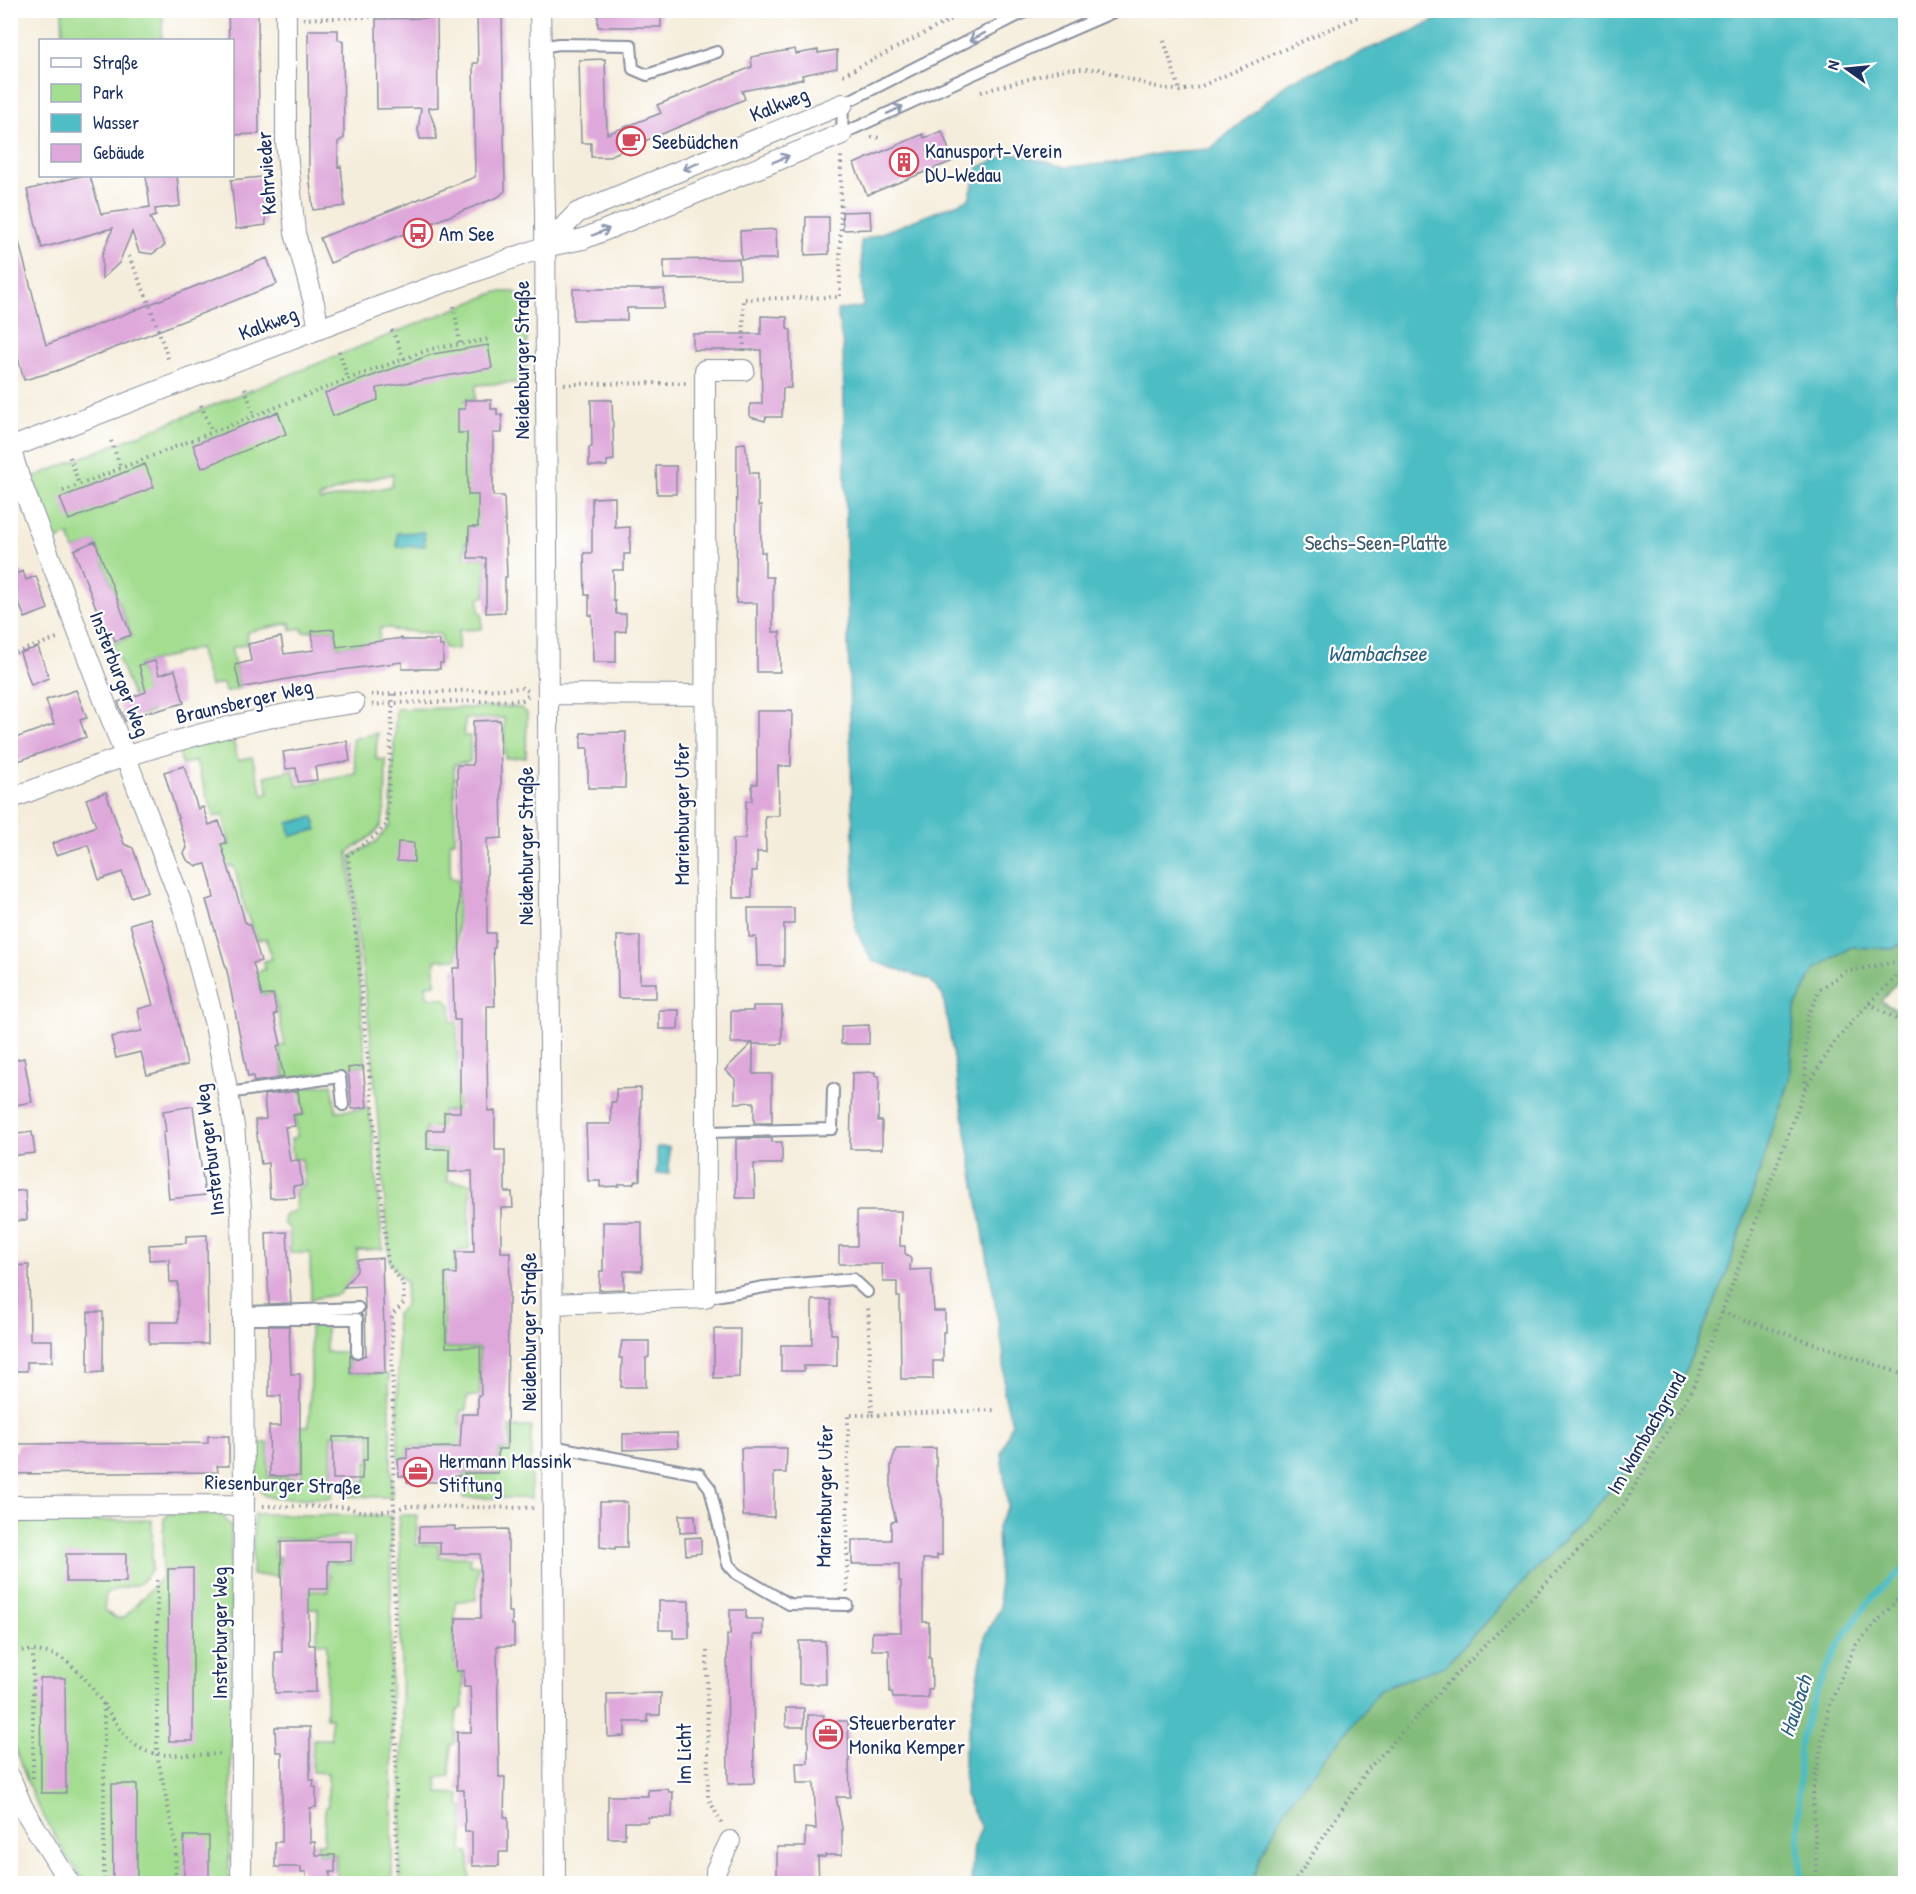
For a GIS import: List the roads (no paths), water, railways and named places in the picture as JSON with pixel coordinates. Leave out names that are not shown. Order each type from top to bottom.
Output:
[{"type":"street","points":[[540,10],[544,246]]},
{"type":"street","name":"Kehrwieder","points":[[286,15],[286,142],[295,233],[319,329]]},
{"type":"street","name":"Kalkweg","points":[[544,246],[577,213],[843,104]]},
{"type":"street","name":"Kalkweg","points":[[11,448],[319,329],[544,246],[583,239],[842,134]]},
{"type":"street","name":"Neidenburger Straße","points":[[544,246],[555,1884]]},
{"type":"street","name":"Marienburger Ufer","points":[[705,1298],[704,382],[705,370],[744,369]]},
{"type":"street","name":"Insterburger Weg","points":[[11,448],[19,477],[184,910],[215,1025],[234,1126],[242,1207],[243,1315],[241,1884]]},
{"type":"street","points":[[548,693],[705,695]]},
{"type":"street","name":"Braunsberger Weg","points":[[10,799],[126,756],[214,730],[314,708],[354,703]]},
{"type":"street","points":[[552,1304],[705,1298]]},
{"type":"street","name":"Riesenburger Straße","points":[[10,1506],[244,1505]]},
{"type":"street","points":[[10,1777],[22,1806],[70,1884]]},
{"type":"street","points":[[716,1884],[716,1870],[730,1842]]},
{"type":"lane","name":"Kalkweg","points":[[1029,10],[843,104],[842,134],[1033,46],[1118,10]]},
{"type":"lane","points":[[541,47],[559,44],[630,45],[633,69],[646,75],[717,52]]},
{"type":"lane","points":[[228,1093],[340,1077],[343,1105]]},
{"type":"lane","points":[[706,1132],[832,1129],[832,1089]]},
{"type":"lane","points":[[705,1298],[764,1287],[853,1279],[867,1292]]},
{"type":"lane","points":[[243,1315],[358,1308]]},
{"type":"lane","points":[[243,1315],[357,1318],[357,1352]]},
{"type":"lane","points":[[552,1446],[699,1474],[710,1488],[728,1564],[737,1574],[789,1604],[847,1605]]},
{"type":"water","name":"Wambachsee","points":[[1456,10],[1905,11],[1905,942],[1893,949],[1851,947],[1815,969],[1795,1008],[1789,1079],[1726,1276],[1665,1417],[1616,1484],[1444,1666],[1382,1688],[1286,1807],[1251,1883],[972,1883],[974,1845],[981,1828],[965,1795],[964,1757],[986,1633],[1000,1609],[997,1527],[1008,1506],[1001,1454],[1012,1423],[1004,1394],[1004,1356],[943,996],[930,980],[872,961],[855,928],[843,347],[837,310],[863,307],[861,241],[969,199],[978,167],[1013,153],[1066,167],[1113,163],[1167,152],[1210,149],[1290,81],[1410,32]]},
{"type":"water","points":[[424,532],[425,546],[397,547],[397,533]]},
{"type":"water","points":[[314,817],[317,830],[291,836],[288,823]]},
{"type":"water","points":[[657,1147],[669,1147],[669,1173],[657,1174]]},
{"type":"waterway","name":"Haubach","points":[[1801,1884],[1799,1750],[1813,1700],[1824,1674],[1852,1625],[1868,1603],[1906,1568]]},
{"type":"place","name":"Seebüdchen","points":[[631,141]]},
{"type":"place","name":"Kanusport-Verein DU-Wedau","points":[[904,162]]},
{"type":"place","name":"Am See","points":[[418,233]]},
{"type":"place","name":"Hermann Massink Stiftung","points":[[418,1472]]},
{"type":"place","name":"Steuerberater Monika Kemper","points":[[828,1734]]},
{"type":"park label","name":"Sechs-Seen-Platte","points":[[1376,542]]}]
